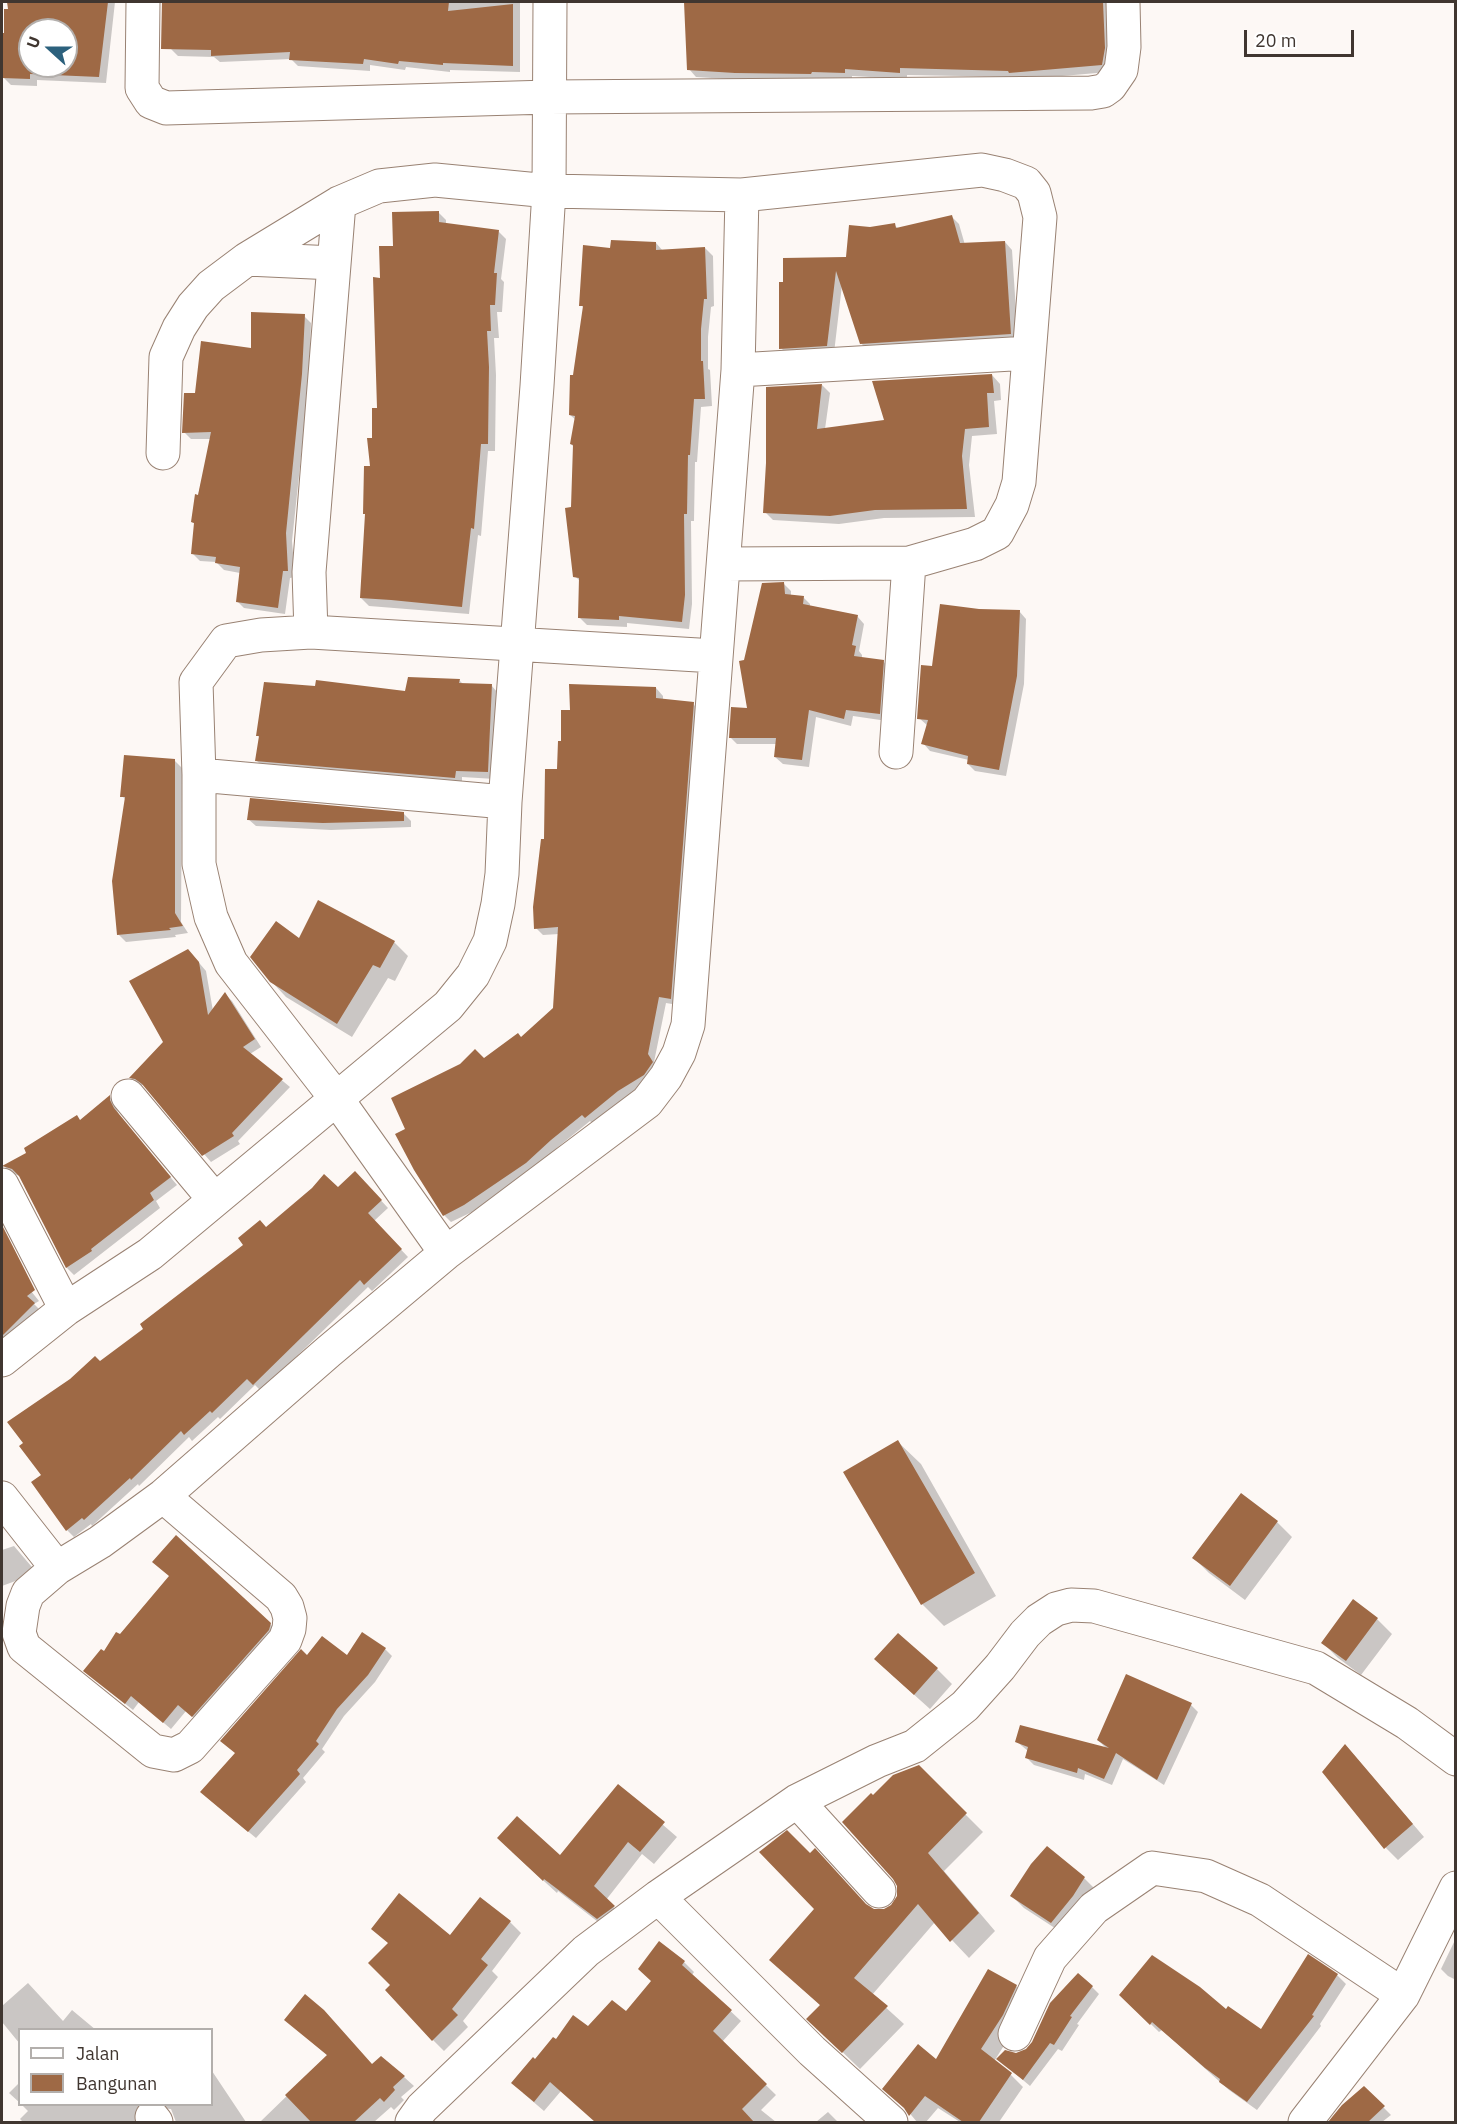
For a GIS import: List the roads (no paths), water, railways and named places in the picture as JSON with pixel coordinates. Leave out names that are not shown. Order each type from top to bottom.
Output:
[{"type":"street","points":[[143,2],[142,88],[151,102],[166,108],[1091,93],[1110,86],[1121,70],[1124,47],[1123,2]]},
{"type":"street","points":[[2,1360],[66,1309],[150,1254],[448,1006],[473,975],[490,941],[502,874],[505,802],[549,183],[550,2]]},
{"type":"street","points":[[163,453],[166,357],[179,328],[194,306],[211,286],[247,260],[339,203],[379,186],[435,180],[549,183],[742,195],[982,170],[1026,183],[1034,193],[1040,217],[1019,482],[1012,505],[997,533],[975,544],[909,563],[724,564]]},
{"type":"street","points":[[163,1496],[281,1597],[290,1618],[285,1640],[190,1747],[174,1755],[153,1751],[24,1647],[19,1633],[22,1606],[28,1593],[57,1568],[100,1542],[163,1496],[446,1253],[647,1102],[666,1077],[679,1053],[688,1025],[715,656],[724,564],[738,370],[742,195]]},
{"type":"street","points":[[311,632],[309,572],[339,203]]},
{"type":"street","points":[[247,260],[334,262]]},
{"type":"street","points":[[738,370],[1029,354]]},
{"type":"street","points":[[896,752],[909,563]]},
{"type":"street","points":[[446,1253],[336,1098],[231,963],[211,917],[199,864],[196,682],[226,641],[261,635],[311,632],[715,656]]},
{"type":"street","points":[[199,775],[505,802]]},
{"type":"street","points":[[128,1096],[214,1199]]},
{"type":"street","points":[[2,1185],[66,1309]]},
{"type":"street","points":[[2,1498],[57,1568]]},
{"type":"street","points":[[412,2122],[422,2108],[586,1951],[658,1897],[797,1801],[877,1761],[915,1746],[965,1706],[1039,1620],[1056,1609],[1071,1605],[1094,1606],[1316,1668],[1407,1723],[1455,1759]]},
{"type":"street","points":[[797,1801],[879,1891]]},
{"type":"street","points":[[1015,2034],[1050,1959],[1094,1908],[1152,1868],[1206,1876],[1260,1900],[1403,1995]]},
{"type":"street","points":[[1305,2122],[1403,1995],[1455,1888]]},
{"type":"street","points":[[658,1897],[812,2051],[891,2122]]}]
